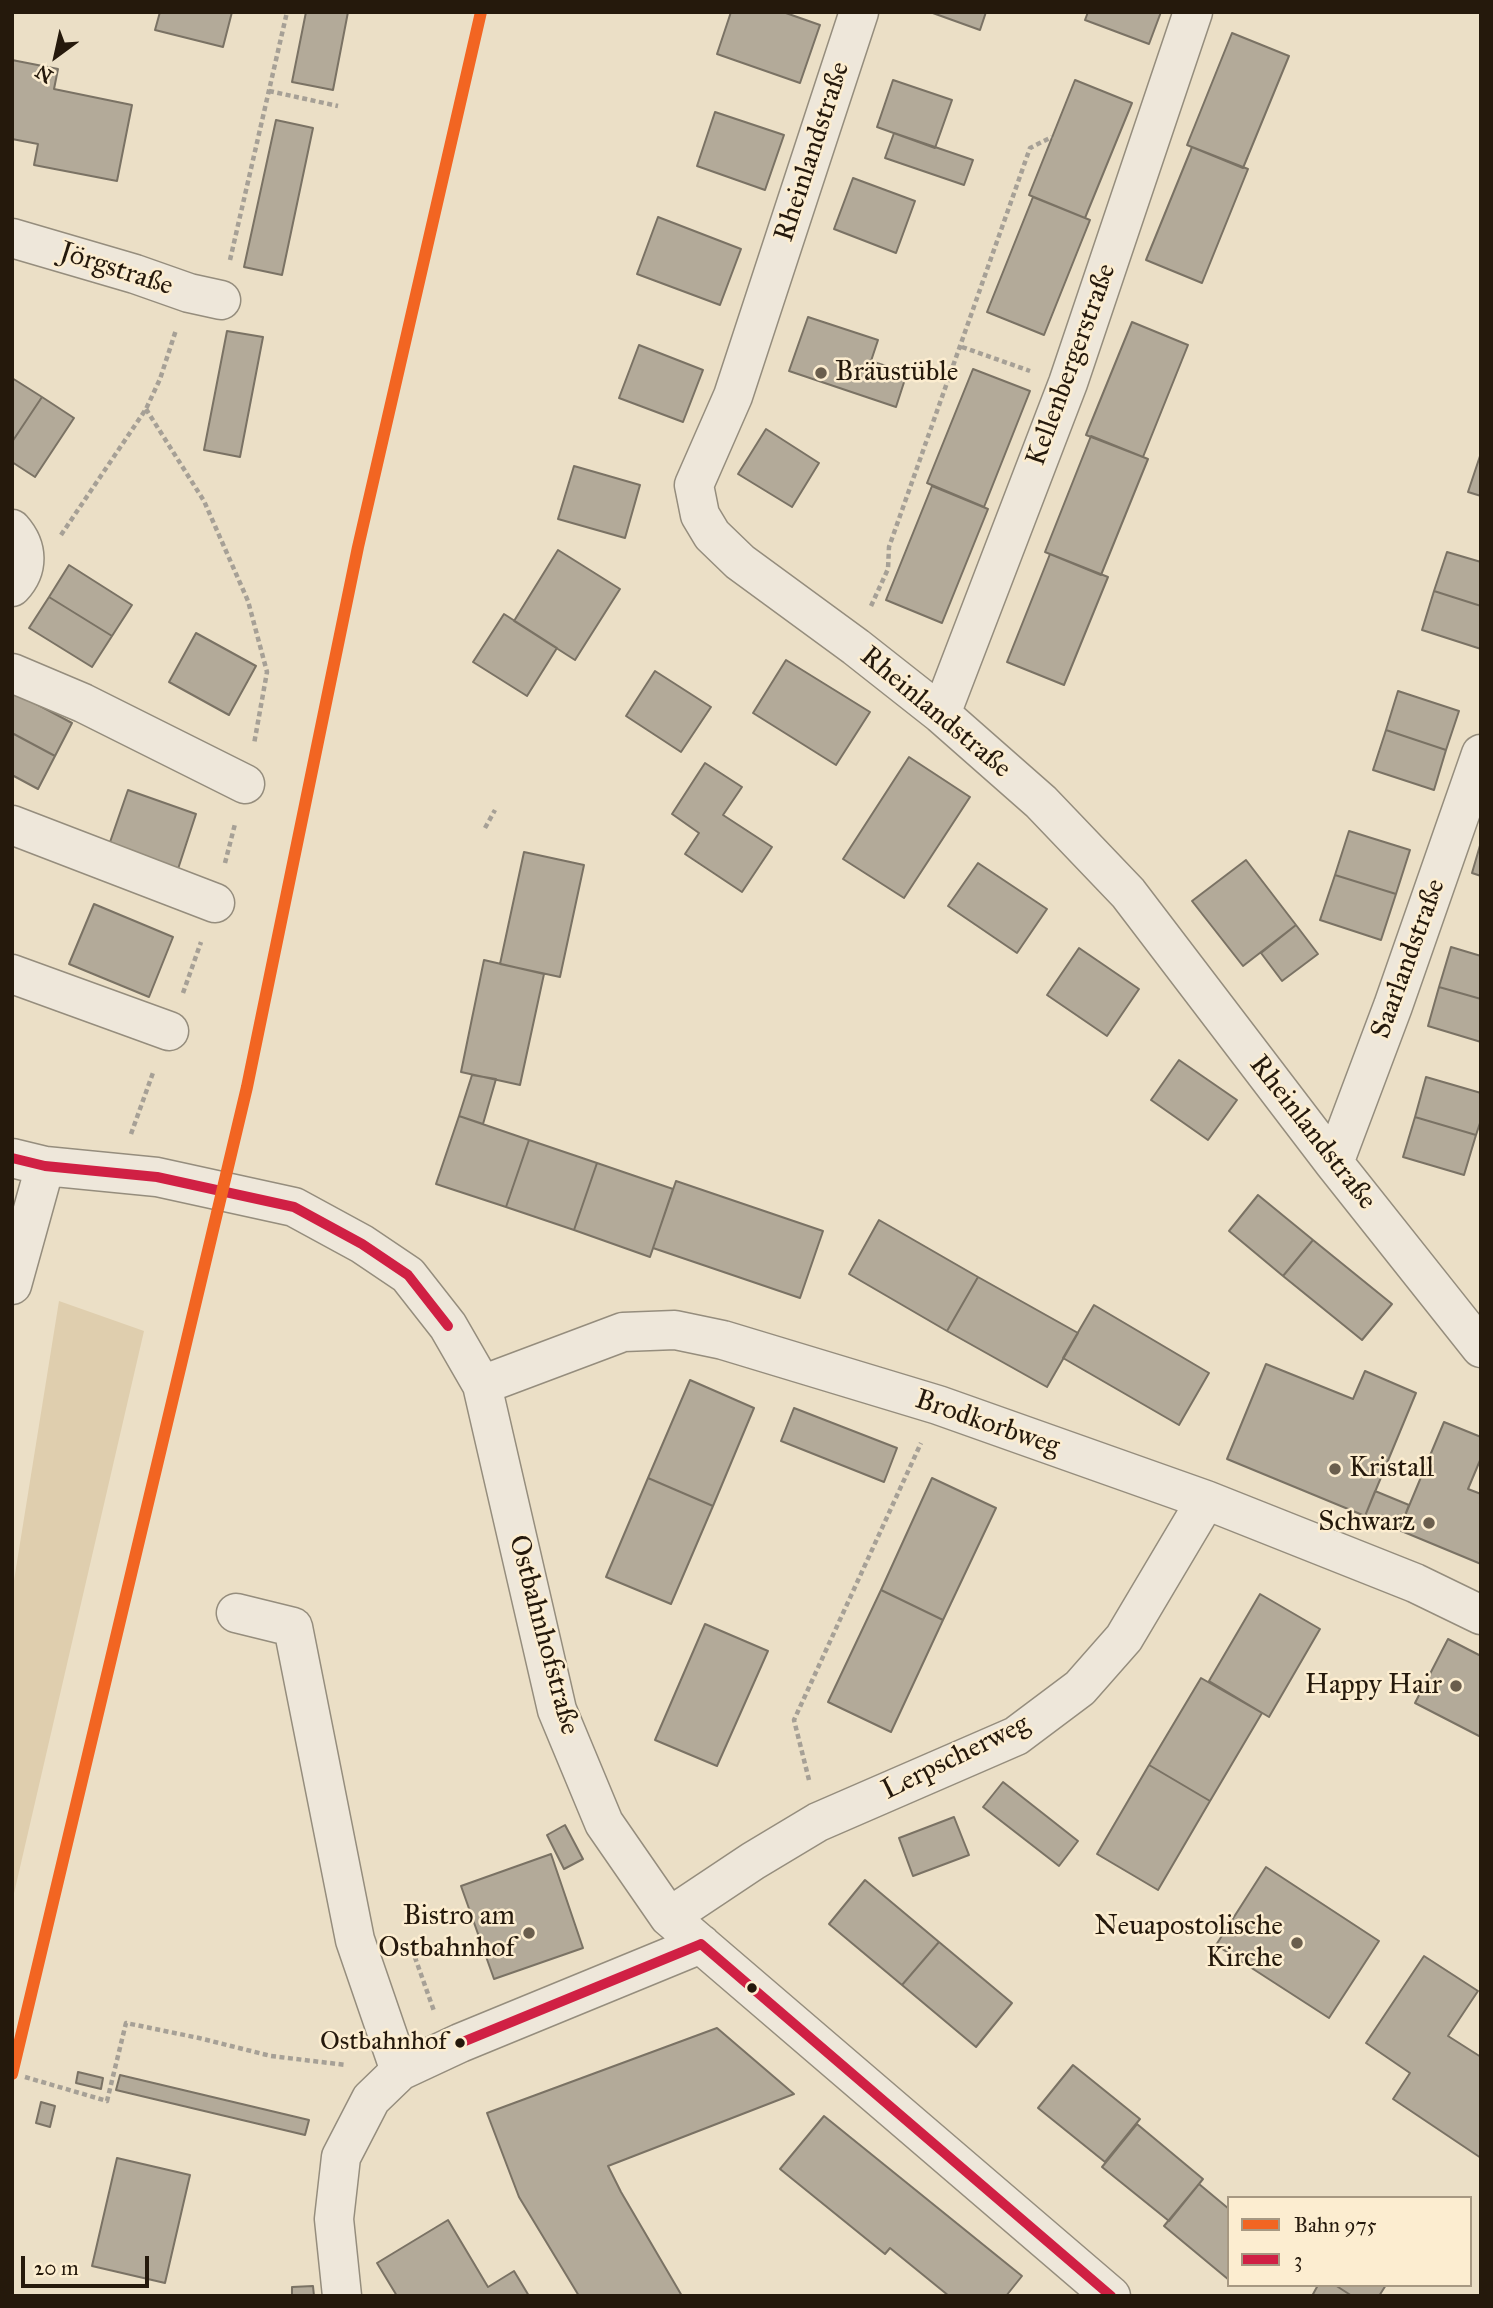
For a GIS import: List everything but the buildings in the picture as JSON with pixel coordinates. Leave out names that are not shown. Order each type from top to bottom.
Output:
[{"type":"street","name":"Rheinlandstraße","points":[[859,12],[733,396],[694,485],[700,515],[712,535],[740,562],[856,647],[941,715],[1041,802],[1128,893],[1334,1163],[1481,1348]]},
{"type":"street","name":"Kellenbergerstraße","points":[[941,715],[1068,383],[1193,12]]},
{"type":"street","name":"Jörgstraße","points":[[12,238],[205,296]]},
{"type":"street","points":[[12,587],[22,574],[25,562],[18,539]]},
{"type":"street","points":[[12,673],[83,703],[245,784]]},
{"type":"street","name":"Saarlandstraße","points":[[1334,1163],[1397,994],[1481,754]]},
{"type":"street","points":[[12,825],[215,903]]},
{"type":"street","points":[[12,974],[169,1031]]},
{"type":"street","points":[[12,1285],[29,1162]]},
{"type":"street","name":"Ostbahnhofstraße","points":[[29,1162],[157,1177],[294,1207],[362,1244],[408,1275],[448,1326],[482,1385],[557,1710],[604,1823],[669,1917],[1111,2296]]},
{"type":"street","name":"Brodkorbweg","points":[[482,1385],[623,1332],[675,1330],[723,1340],[938,1405],[1206,1500],[1415,1583],[1481,1615]]},
{"type":"street","name":"Lerpscherweg","points":[[669,1917],[752,1861],[818,1822],[1016,1737],[1080,1688],[1124,1638],[1206,1500]]},
{"type":"street","points":[[236,1613],[293,1627],[355,1940],[394,2056],[341,2157],[334,2219],[342,2296]]},
{"type":"street","points":[[394,2056],[460,2043],[701,1944]]},
{"type":"path","points":[[18,539],[62,535],[146,409],[205,296],[269,91],[288,12]]},
{"type":"path","points":[[269,91],[338,106]]},
{"type":"path","points":[[872,603],[888,569],[889,547],[962,347],[1030,148],[1052,137]]},
{"type":"path","points":[[962,347],[1068,383]]},
{"type":"path","points":[[485,828],[495,810]]},
{"type":"path","points":[[818,1822],[794,1720],[938,1405]]},
{"type":"path","points":[[25,2077],[107,2101],[126,2023],[271,2056],[348,2066],[394,2056],[435,2014],[412,1949]]},
{"type":"shaded area","points":[[59,1301],[144,1331],[12,1902],[12,1593]]},
{"type":"rail line","name":"975","points":[[12,2074],[247,1087],[358,547],[481,12]]},
{"type":"transit line","name":"3","points":[[12,1158],[45,1166],[157,1177],[294,1207],[362,1244],[408,1275],[448,1326]]},
{"type":"transit line","name":"3","points":[[701,1944],[1111,2296]]},
{"type":"transit line","name":"3","points":[[460,2043],[701,1944]]},
{"type":"place","name":"Bräustüble","points":[[821,373]]},
{"type":"place","name":"Kristall","points":[[1335,1469]]},
{"type":"place","name":"Schwarz","points":[[1429,1523]]},
{"type":"place","name":"Happy Hair","points":[[1456,1686]]},
{"type":"place","name":"Bistro am Ostbahnhof","points":[[529,1933]]},
{"type":"place","name":"Neuapostolische Kirche","points":[[1297,1943]]},
{"type":"place","name":"Ostbahnhof","points":[[460,2043]]}]
